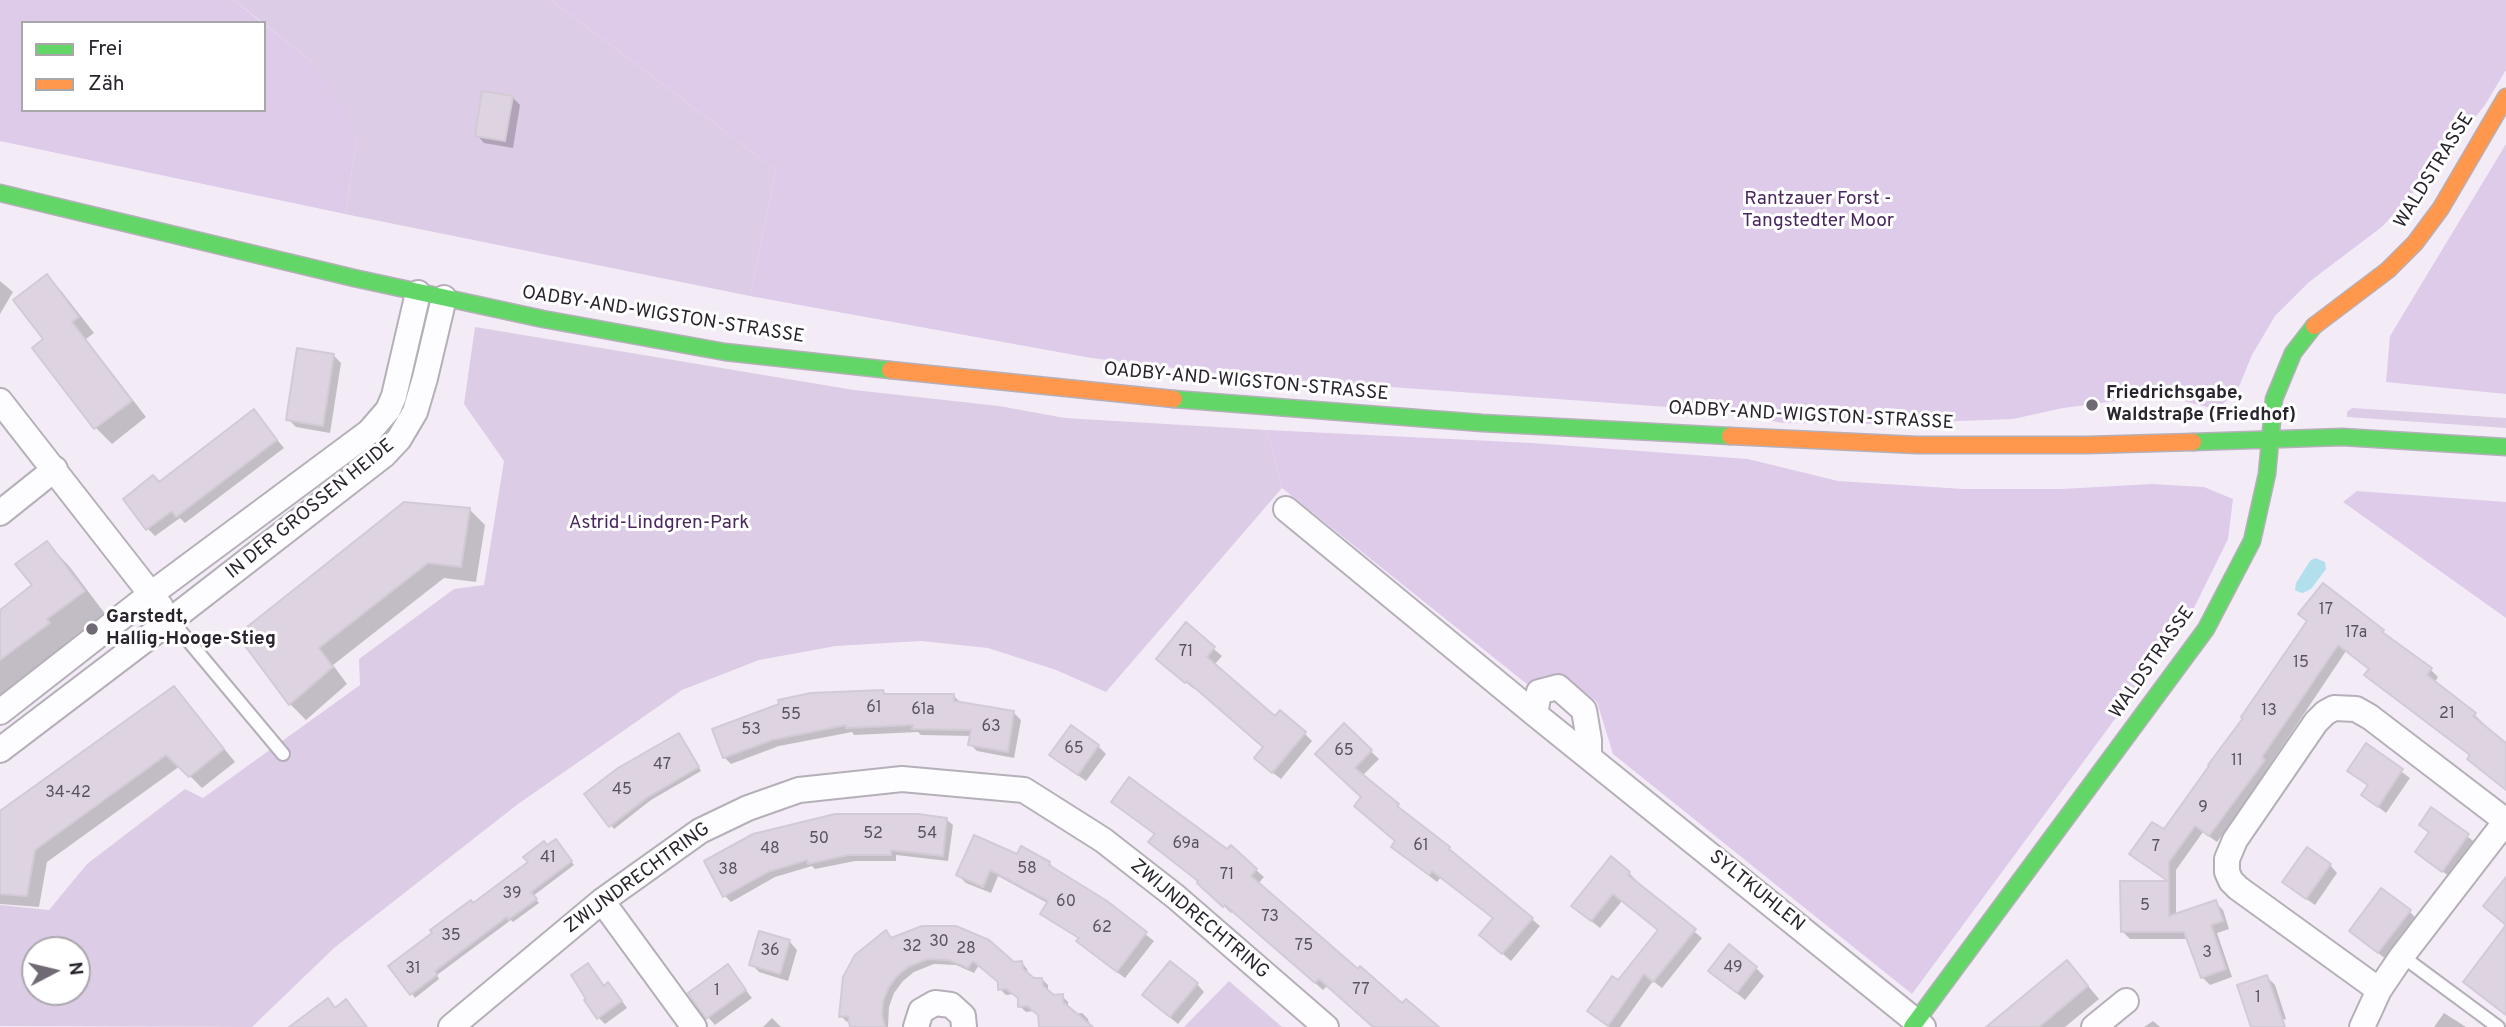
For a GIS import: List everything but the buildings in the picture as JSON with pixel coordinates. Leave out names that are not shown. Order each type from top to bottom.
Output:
[{"type":"main road","name":"WALDSTRASSE","points":[[1917,1025],[2206,629],[2252,541],[2260,514],[2274,399],[2293,353],[2316,324],[2388,270],[2415,243],[2441,208],[2506,97]]},
{"type":"main road","name":"OADBY-AND-WIGSTON-STRASSE","points":[[0,193],[418,293],[725,352],[1255,406],[1482,423],[1917,445],[2036,446],[2342,437],[2506,447]]},
{"type":"street","name":"IN DER GROSSEN HEIDE","points":[[0,712],[378,423],[388,410],[400,377],[418,293]]},
{"type":"street","name":"IN DER GROSSEN HEIDE","points":[[0,750],[364,471],[399,439],[415,412],[444,298]]},
{"type":"street","points":[[3,414],[55,469],[171,620]]},
{"type":"street","points":[[2,507],[55,469]]},
{"type":"street","name":"SYLTKUHLEN","points":[[1286,509],[1917,1025]]},
{"type":"street","points":[[1535,714],[1539,692],[1558,687],[1584,710],[1589,756]]},
{"type":"street","points":[[2362,1027],[2379,990],[2402,956],[2506,821],[2370,717],[2356,709],[2334,708],[2316,722],[2235,840],[2227,859],[2227,872],[2238,888],[2379,990]]},
{"type":"street","name":"ZWIJNDRECHTRING","points":[[451,1027],[603,901],[700,831],[748,808],[799,790],[902,779],[1024,790],[1114,848],[1176,897],[1321,1025]]},
{"type":"street","points":[[603,901],[694,1027]]},
{"type":"street","points":[[2094,1027],[2126,1001]]},
{"type":"street","points":[[916,1027],[921,1011],[935,1003],[951,1004],[962,1016],[964,1027]]},
{"type":"lane","points":[[171,620],[283,754]]},
{"type":"lane","points":[[2402,956],[2498,1027]]},
{"type":"green space","points":[[0,0],[234,0],[260,21],[21,21],[21,112],[266,112],[266,26],[311,61],[341,104],[357,139],[345,214],[0,141]]},
{"type":"green space","points":[[234,0],[551,0],[776,170],[750,296],[345,214],[357,139],[311,61],[266,25],[266,21],[261,21]]},
{"type":"green space","name":"Rantzauer Forst - Tangstedter Moor","points":[[551,0],[2506,0],[2506,70],[2485,105],[2383,226],[2309,282],[2275,316],[2252,355],[2238,389],[2221,406],[2211,408],[2159,395],[2063,408],[2013,419],[1880,424],[1783,423],[1709,410],[1239,376],[1091,358],[750,296],[776,170]]},
{"type":"green space","points":[[2506,144],[2506,394],[2386,382],[2390,336]]},
{"type":"green space","name":"Astrid-Lindgren-Park","points":[[475,327],[854,390],[999,406],[1065,418],[1267,430],[1282,488],[1106,692],[1056,670],[988,648],[921,641],[836,646],[759,660],[682,690],[518,804],[334,948],[252,1027],[0,1026],[0,905],[49,910],[87,864],[185,789],[203,798],[360,685],[359,659],[454,589],[484,585],[504,461],[464,404]]},
{"type":"green space","points":[[2352,408],[2506,418],[2506,428],[2347,417],[2347,412]]},
{"type":"green space","points":[[1267,430],[1532,443],[1748,459],[1838,481],[1964,489],[2061,489],[2151,484],[2204,487],[2233,499],[2228,539],[2188,620],[1912,994],[1613,754],[1597,702],[1560,673],[1528,685],[1282,488]]},
{"type":"green space","points":[[2357,491],[2506,502],[2506,618],[2343,502]]},
{"type":"green space","points":[[1229,981],[1282,1027],[1184,1027]]},
{"type":"water","points":[[2315,558],[2325,562],[2326,569],[2311,589],[2303,593],[2295,590],[2296,583],[2310,561]]},
{"type":"traffic: fast","points":[[0,193],[354,278],[543,319],[725,352],[890,370]]},
{"type":"traffic: fast","points":[[1912,1027],[2206,629],[2252,541],[2267,474],[2274,399],[2293,353],[2314,326]]},
{"type":"traffic: fast","points":[[1174,399],[1482,423],[1730,436]]},
{"type":"traffic: fast","points":[[2193,442],[2342,437],[2506,447]]},
{"type":"traffic: slow","points":[[2314,326],[2388,270],[2415,243],[2441,208],[2506,97]]},
{"type":"traffic: slow","points":[[890,370],[1174,399]]},
{"type":"traffic: slow","points":[[1730,436],[1917,445],[2193,442]]},
{"type":"place","name":"Friedrichsgabe, Waldstraße (Friedhof)","points":[[2092,405]]},
{"type":"place","name":"Garstedt, Hallig-Hooge-Stieg","points":[[92,629]]}]
